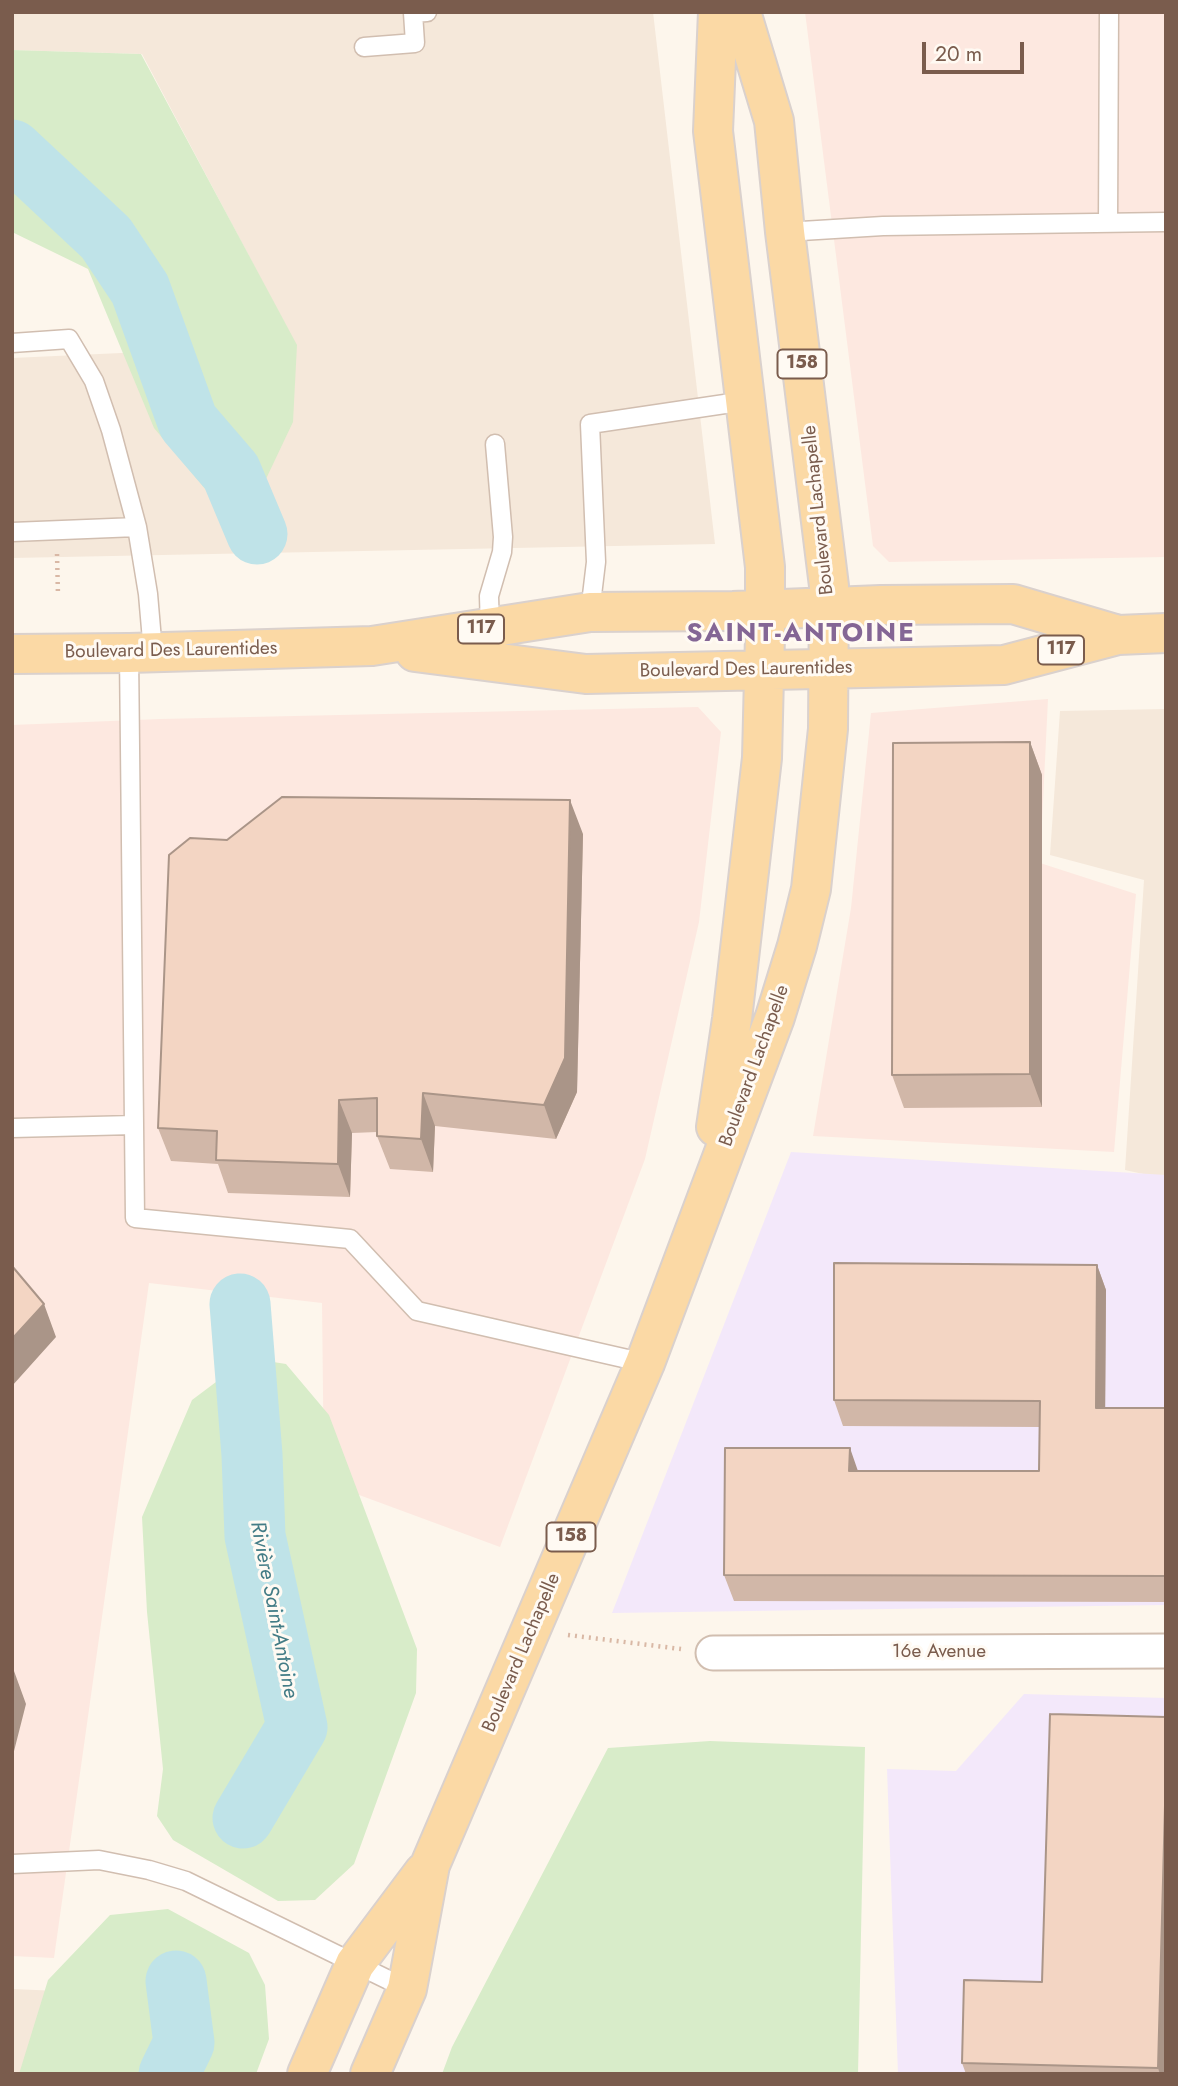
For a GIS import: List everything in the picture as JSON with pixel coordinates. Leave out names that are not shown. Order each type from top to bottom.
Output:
[{"type":"main road","name":"Boulevard Lachapelle","points":[[704,1206],[721,1102],[747,897],[762,758],[765,670],[765,567],[713,131],[718,12]]},
{"type":"main road","name":"Boulevard Lachapelle","points":[[370,2074],[407,1989],[430,1865],[645,1363],[758,1063],[800,934],[811,889],[828,729],[830,607],[826,550],[774,121],[741,12]]},
{"type":"main road","name":"Boulevard Des Laurentides","points":[[12,654],[491,644],[590,612],[830,607],[1013,604],[1118,635]]},
{"type":"main road","name":"Boulevard Des Laurentides","points":[[491,644],[586,674],[1004,665],[1118,635],[1166,633]]},
{"type":"main road","name":"Boulevard Lachapelle","points":[[307,2074],[355,1964],[430,1865]]},
{"type":"street","name":"16e Avenue","points":[[713,1653],[1166,1651]]},
{"type":"lane","points":[[364,47],[415,43],[413,13],[427,12]]},
{"type":"lane","points":[[1108,223],[1109,12]]},
{"type":"lane","points":[[786,232],[883,226],[1166,222]]},
{"type":"lane","points":[[12,343],[69,339],[94,381],[111,430],[137,527],[149,603],[141,653],[135,1219],[350,1239],[417,1311],[645,1363]]},
{"type":"lane","points":[[590,612],[596,562],[590,424],[746,401]]},
{"type":"lane","points":[[491,644],[489,596],[502,552],[503,537],[495,444]]},
{"type":"lane","points":[[12,532],[137,527]]},
{"type":"lane","points":[[12,1128],[134,1125]]},
{"type":"lane","points":[[12,1864],[99,1860],[186,1881],[407,1989]]},
{"type":"path","points":[[57,547],[58,596]]},
{"type":"path","points":[[531,1630],[713,1653]]},
{"type":"shaded area","points":[[12,12],[653,12],[715,544],[12,558],[12,358],[296,345],[142,54],[12,50]]},
{"type":"shaded area","points":[[805,12],[1166,12],[1166,557],[889,562],[873,546]]},
{"type":"shaded area","points":[[1048,699],[1040,863],[1136,894],[1114,1152],[813,1136],[851,908],[871,713]]},
{"type":"shaded area","points":[[698,707],[721,732],[699,922],[645,1159],[500,1547],[324,1482],[322,1303],[149,1283],[54,1958],[12,1956],[12,725],[160,719]]},
{"type":"shaded area","points":[[1166,709],[1166,1179],[1125,1170],[1144,880],[1050,855],[1060,711]]},
{"type":"shaded area","points":[[791,1152],[1166,1175],[1166,1605],[612,1613]]},
{"type":"shaded area","points":[[1024,1694],[1166,1698],[1166,2074],[898,2074],[887,1769],[956,1771]]},
{"type":"shaded area","points":[[12,1989],[59,1991],[24,2074],[12,2074]]},
{"type":"green space","points":[[12,50],[141,54],[297,345],[293,422],[256,500],[223,510],[154,428],[88,269],[12,232]]},
{"type":"green space","points":[[248,1358],[286,1364],[329,1415],[417,1649],[416,1693],[354,1864],[315,1900],[278,1901],[173,1840],[157,1816],[163,1769],[147,1612],[142,1517],[192,1400]]},
{"type":"green space","points":[[710,1741],[865,1747],[858,2074],[442,2074],[452,2047],[608,1748]]},
{"type":"green space","points":[[168,1909],[249,1953],[265,1985],[269,2039],[256,2074],[19,2074],[48,1980],[110,1915]]},
{"type":"building","points":[[1030,742],[1030,1074],[892,1075],[893,743]]},
{"type":"building","points":[[282,797],[570,800],[565,1058],[544,1105],[423,1093],[421,1139],[377,1136],[377,1098],[339,1100],[338,1164],[216,1160],[217,1131],[158,1128],[169,855],[190,838],[227,840]]},
{"type":"building","points":[[834,1263],[1097,1265],[1096,1408],[1166,1408],[1166,1576],[724,1575],[725,1448],[850,1448],[849,1471],[1039,1471],[1040,1401],[834,1400]]},
{"type":"building","points":[[12,1266],[44,1304],[12,1339]]},
{"type":"building","points":[[1050,1714],[1166,1717],[1158,2068],[962,2063],[964,1980],[1042,1982]]},
{"type":"waterway","name":"Rivière Saint-Antoine","points":[[12,150],[106,238],[140,289],[188,422],[231,472],[257,534]]},
{"type":"waterway","name":"Rivière Saint-Antoine","points":[[240,1304],[252,1455],[255,1536],[297,1727],[243,1818]]},
{"type":"waterway","name":"Rivière Saint-Antoine","points":[[169,2074],[184,2043],[176,1981]]},
{"type":"district","name":"SAINT-ANTOINE","points":[[801,635]]}]
